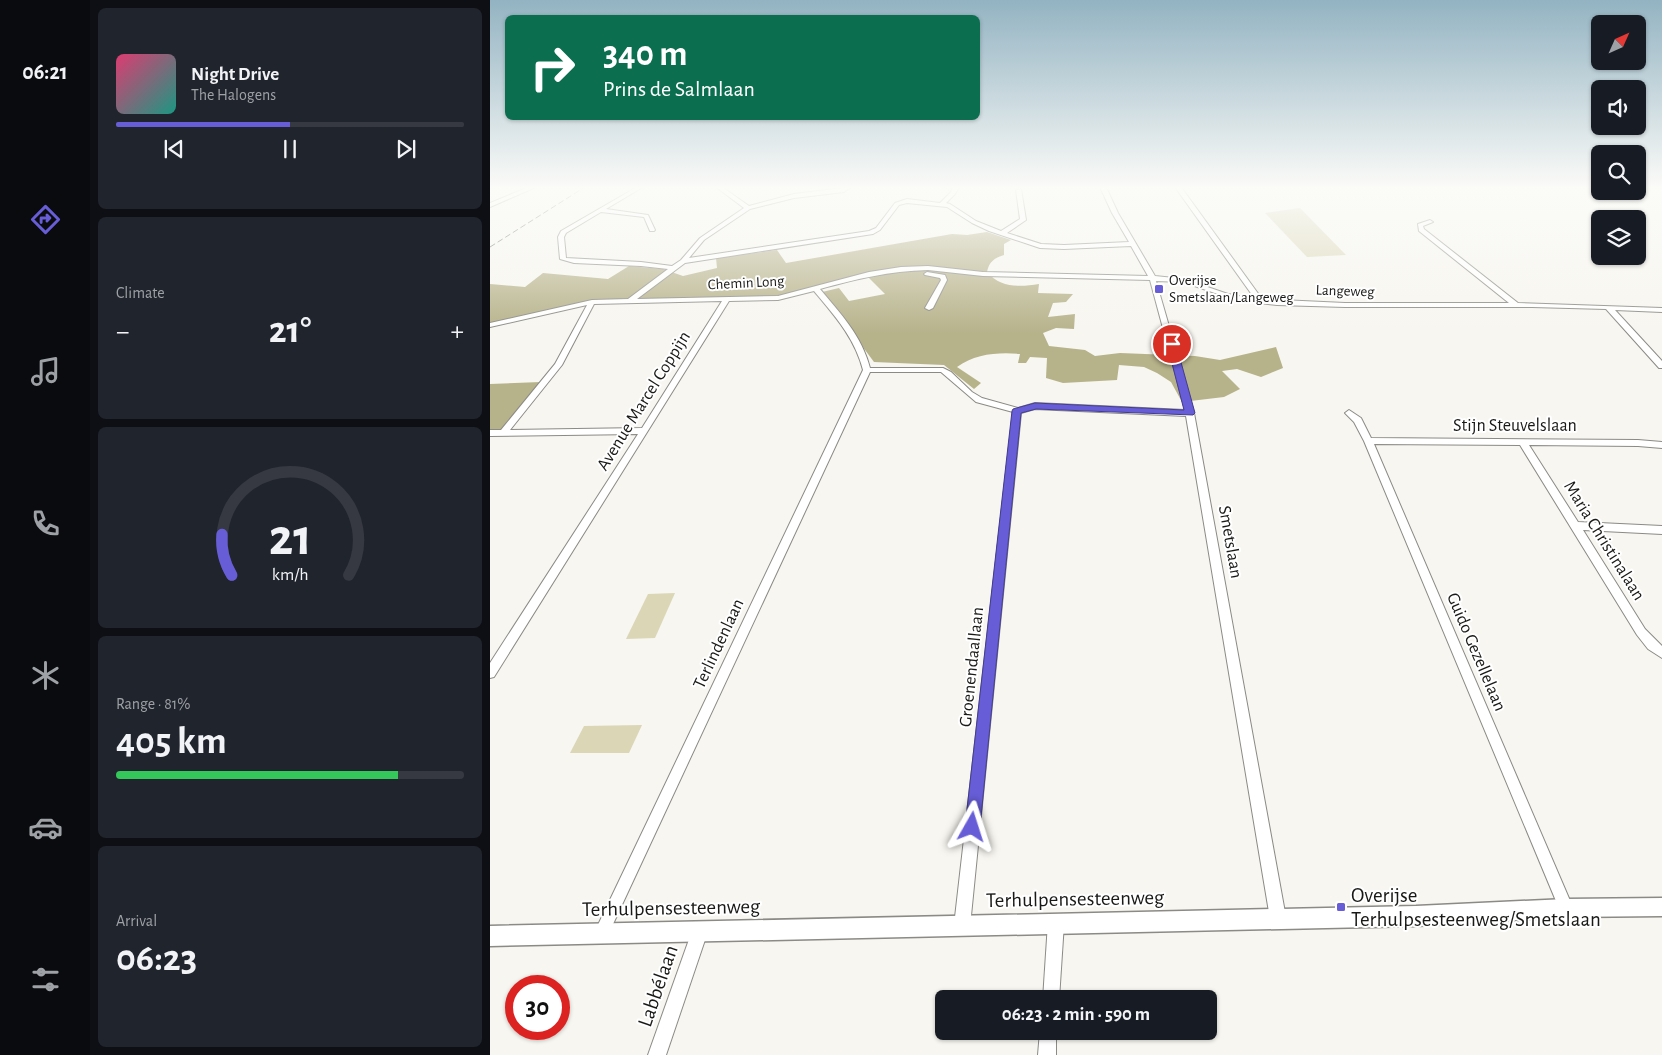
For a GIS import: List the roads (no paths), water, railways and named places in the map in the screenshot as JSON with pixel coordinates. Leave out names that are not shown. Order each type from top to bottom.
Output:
[{"type":"main road","name":"Terhulpensesteenweg","points":[[490,936],[602,932],[1416,916],[1566,908],[1662,906]]},
{"type":"street","points":[[561,236],[562,258],[574,262],[641,264],[674,268]]},
{"type":"street","points":[[630,301],[674,268],[706,236]]},
{"type":"street","points":[[682,261],[852,236]]},
{"type":"street","points":[[1008,236],[1028,243],[1053,247],[1134,244]]},
{"type":"street","name":"Smetslaan","points":[[1130,236],[1152,277],[1190,413],[1278,918]]},
{"type":"street","points":[[1213,236],[1259,300]]},
{"type":"street","points":[[1429,236],[1516,305]]},
{"type":"street","name":"Chemin Long","points":[[490,325],[592,302],[778,298],[877,273],[920,268],[1002,274]]},
{"type":"street","points":[[877,273],[918,273],[942,276],[943,285],[930,308]]},
{"type":"street","name":"Langeweg","points":[[1002,274],[1152,277],[1183,280],[1228,297],[1259,300],[1351,305],[1516,305],[1662,310]]},
{"type":"street","points":[[816,289],[855,340],[863,354],[867,370],[943,370],[951,374],[970,395],[979,400],[1010,406],[1016,411],[1035,406],[1190,413]]},
{"type":"street","name":"Avenue Marcel Coppijn","points":[[490,673],[589,520],[727,299]]},
{"type":"street","points":[[503,433],[558,365],[592,302]]},
{"type":"street","points":[[1609,308],[1662,366]]},
{"type":"street","points":[[1648,352],[1662,353]]},
{"type":"street","name":"Terlindenlaan","points":[[602,932],[867,370]]},
{"type":"street","name":"Groenendaallaan","points":[[962,926],[1016,411]]},
{"type":"street","name":"Guido Gezellelaan","points":[[1349,413],[1358,420],[1368,441],[1566,908]]},
{"type":"street","points":[[490,434],[643,431]]},
{"type":"street","name":"Stijn Steuvelslaan","points":[[1368,441],[1523,442],[1659,446]]},
{"type":"street","name":"Maria Christinalaan","points":[[1523,442],[1641,632],[1662,653]]},
{"type":"street","points":[[1576,526],[1662,530]]},
{"type":"street","points":[[1052,990],[1056,923]]},
{"type":"street","name":"Labbélaan","points":[[657,1055],[700,931]]},
{"type":"street","points":[[1047,1055],[1048,1040]]},
{"type":"railway","points":[[490,247],[507,236]]},
{"type":"place","name":"Overijse Smetslaan/Langeweg","points":[[1159,289]]},
{"type":"place","name":"Overijse Terhulpsesteenweg/Smetslaan","points":[[1341,907]]}]
